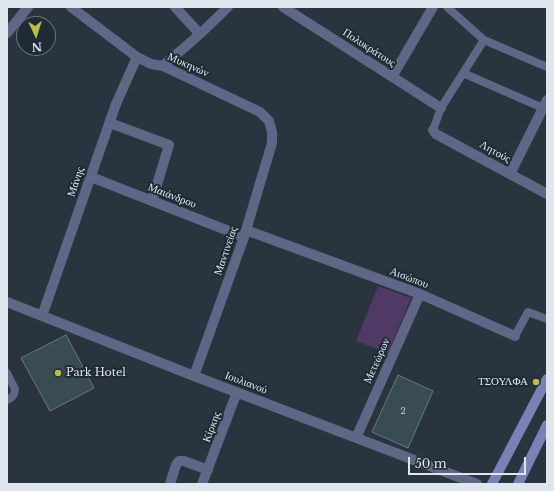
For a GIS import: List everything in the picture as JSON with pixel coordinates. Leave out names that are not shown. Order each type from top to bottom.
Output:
[{"type":"main road","points":[[492,484],[547,379]]},
{"type":"main road","points":[[518,484],[547,425]]},
{"type":"street","points":[[7,32],[28,7]]},
{"type":"street","name":"Μυκηνών","points":[[71,7],[137,57],[151,64],[163,66],[260,112],[269,121],[272,132]]},
{"type":"street","points":[[175,7],[200,34]]},
{"type":"street","points":[[163,66],[228,7]]},
{"type":"street","name":"Πολυκράτους","points":[[283,7],[441,108]]},
{"type":"street","points":[[392,77],[433,7]]},
{"type":"street","name":"Μάνης","points":[[42,316],[116,104],[137,57]]},
{"type":"street","points":[[510,174],[545,104]]},
{"type":"street","points":[[110,123],[169,145],[152,201]]},
{"type":"street","name":"Λητούς","points":[[433,130],[436,134],[547,194]]},
{"type":"street","name":"Μαντινείας","points":[[194,376],[245,234],[272,144],[272,132]]},
{"type":"street","name":"Μαιάνδρου","points":[[90,177],[245,234]]},
{"type":"street","name":"Αισώπου","points":[[245,234],[420,294],[515,336]]},
{"type":"street","name":"Μετεώρων","points":[[356,438],[420,294]]},
{"type":"street","name":"Ιουλιανού","points":[[7,302],[194,376],[477,484]]},
{"type":"street","name":"Κίρκης","points":[[202,484],[237,392]]},
{"type":"street","points":[[170,484],[176,465],[179,461],[184,461],[208,470]]},
{"type":"lane","points":[[447,7],[484,40],[547,67]]},
{"type":"lane","points":[[433,130],[441,108],[484,40]]},
{"type":"lane","points":[[463,73],[545,104]]},
{"type":"lane","name":"Αισώπου","points":[[515,336],[528,312],[547,320]]},
{"type":"lane","points":[[7,373],[15,389],[12,397],[7,400]]},
{"type":"shaded area","points":[[378,286],[411,298],[388,353],[356,341]]},
{"type":"building","name":"Park Hotel","points":[[66,335],[94,388],[50,411],[21,358]]},
{"type":"building","points":[[398,375],[433,391],[408,448],[372,432]]},
{"type":"place","name":"Park Hotel","points":[[58,373]]},
{"type":"place","name":"ΤΣΟΥΛΦΑ","points":[[536,382]]}]
